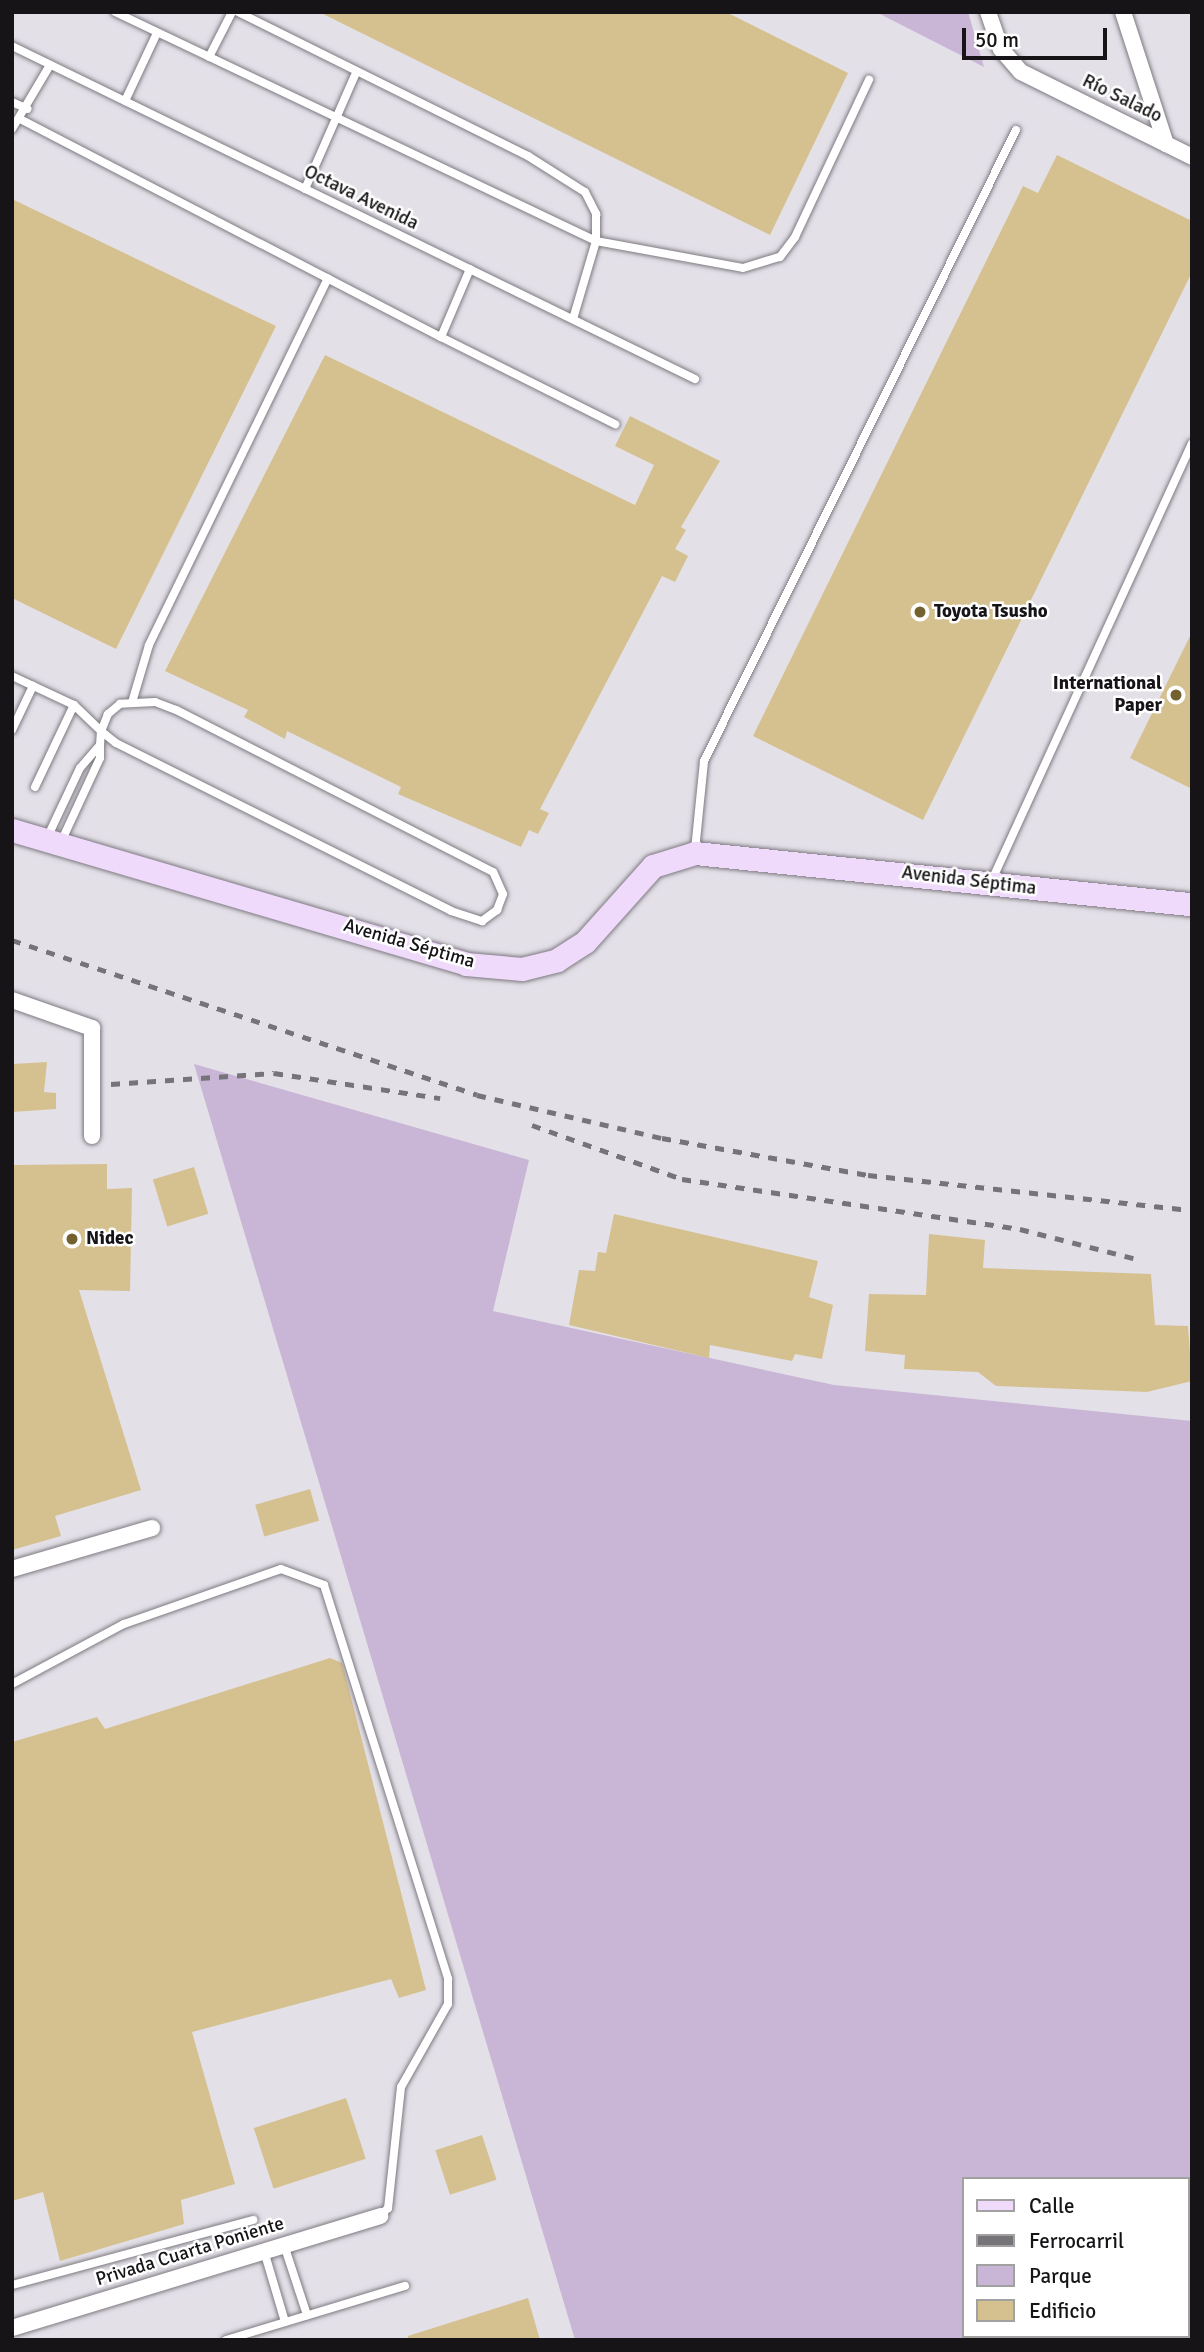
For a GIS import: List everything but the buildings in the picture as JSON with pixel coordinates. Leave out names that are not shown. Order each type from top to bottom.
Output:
[{"type":"street","name":"Río Salado","points":[[988,12],[1014,67],[1192,156]]},
{"type":"street","points":[[1123,12],[1166,144]]},
{"type":"street","name":"Avenida Séptima","points":[[12,830],[54,840],[466,964],[522,969],[557,960],[585,942],[653,866],[695,853],[1192,904]]},
{"type":"street","points":[[12,1000],[92,1028],[92,1136]]},
{"type":"street","points":[[12,1569],[152,1528]]},
{"type":"street","name":"Privada Cuarta Poniente","points":[[12,2328],[380,2216]]},
{"type":"lane","points":[[115,12],[338,121],[596,241],[743,268],[780,257],[869,80]]},
{"type":"lane","points":[[209,57],[232,12]]},
{"type":"lane","points":[[238,12],[355,75],[528,156],[585,192],[596,214],[596,241],[573,318]]},
{"type":"lane","points":[[125,101],[157,33]]},
{"type":"lane","name":"Octava Avenida","points":[[12,46],[695,379]]},
{"type":"lane","points":[[12,129],[22,120],[50,65]]},
{"type":"lane","points":[[305,189],[338,121],[355,75]]},
{"type":"lane","points":[[12,102],[28,109]]},
{"type":"lane","points":[[22,120],[615,424]]},
{"type":"lane","points":[[695,853],[704,761],[1016,130]]},
{"type":"lane","points":[[441,337],[470,269]]},
{"type":"lane","points":[[133,699],[149,645],[328,278]]},
{"type":"lane","points":[[990,885],[1192,443]]},
{"type":"lane","points":[[12,676],[74,705],[102,731],[451,911],[493,918],[503,894],[494,872],[176,710],[133,699],[108,713],[102,731],[100,758],[54,840]]},
{"type":"lane","points":[[12,730],[33,686]]},
{"type":"lane","points":[[35,788],[74,705]]},
{"type":"lane","points":[[54,840],[80,768],[100,746]]},
{"type":"lane","points":[[12,1684],[124,1624],[281,1569],[324,1585],[448,1979],[448,2004],[401,2087],[388,2208],[380,2216]]},
{"type":"lane","points":[[12,2285],[253,2220]]},
{"type":"lane","points":[[284,2245],[307,2315]]},
{"type":"lane","points":[[264,2251],[285,2322]]},
{"type":"lane","points":[[226,2340],[405,2286]]},
{"type":"green space","points":[[876,12],[968,12],[984,67]]},
{"type":"green space","points":[[194,1064],[529,1160],[493,1311],[834,1385],[1192,1421],[1192,2340],[575,2340]]},
{"type":"railway","points":[[12,940],[477,1095],[662,1138],[868,1175],[1192,1210]]},
{"type":"railway","points":[[111,1084],[274,1073],[440,1098]]},
{"type":"railway","points":[[532,1125],[682,1179],[1020,1229],[1141,1260]]},
{"type":"place","name":"Toyota Tsusho","points":[[920,612]]},
{"type":"place","name":"International Paper","points":[[1176,695]]},
{"type":"place","name":"Nidec","points":[[72,1239]]}]
